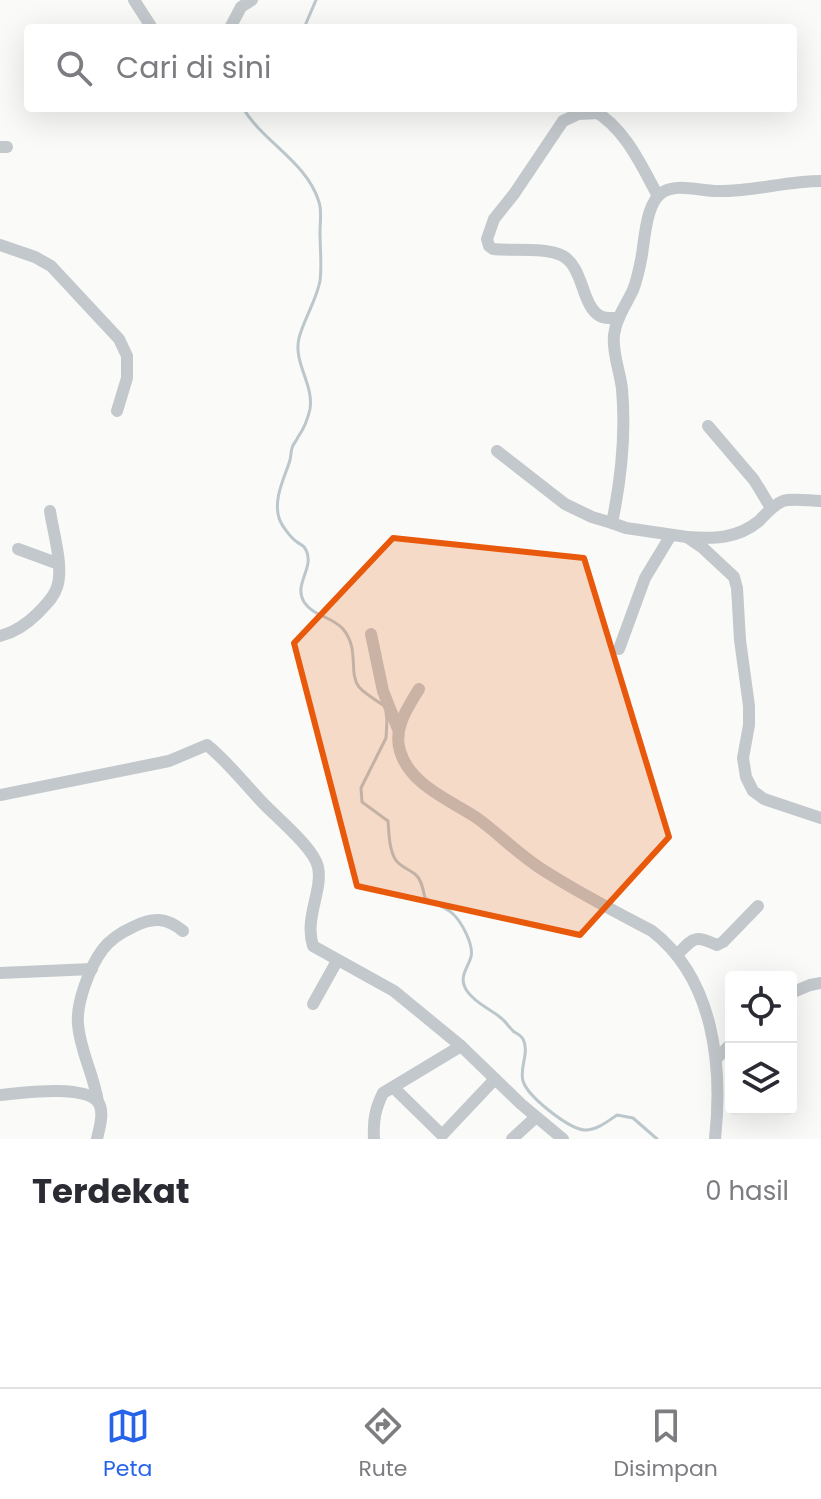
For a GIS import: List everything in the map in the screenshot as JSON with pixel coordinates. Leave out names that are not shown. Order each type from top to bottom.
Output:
[{"type":"street","points":[[134,0],[149,24]]},
{"type":"street","points":[[232,24],[245,2]]},
{"type":"street","points":[[589,112],[563,121],[494,219],[487,243],[493,249],[562,255],[573,264],[597,314],[619,318]]},
{"type":"street","points":[[596,112],[614,126],[635,153],[658,196]]},
{"type":"street","points":[[612,523],[620,478],[623,414],[614,343],[619,318],[638,277],[651,207],[658,196],[679,188],[746,190],[819,182]]},
{"type":"street","points":[[0,245],[20,250],[51,266],[119,339],[127,356],[127,378],[117,411]]},
{"type":"street","points":[[708,426],[754,480],[771,508]]},
{"type":"street","points":[[497,451],[565,504],[626,528],[671,535],[715,538],[739,534],[786,500],[821,501]]},
{"type":"street","points":[[0,636],[28,623],[49,602],[57,587],[59,564],[50,511]]},
{"type":"street","points":[[619,649],[645,578],[671,535]]},
{"type":"street","points":[[687,537],[715,559],[736,582],[749,706],[743,758],[750,786],[772,803],[821,818]]},
{"type":"street","points":[[18,549],[59,564]]},
{"type":"street","points":[[371,634],[386,700],[398,729],[398,745],[403,761],[410,770],[425,785],[489,827],[515,851],[541,869],[652,931],[668,943],[677,955],[701,996],[710,1026],[716,1059],[715,1139]]},
{"type":"street","points":[[398,729],[419,689]]},
{"type":"street","points":[[0,795],[169,761],[207,745],[290,829],[318,865],[310,936],[313,946],[394,991],[461,1046],[563,1139]]},
{"type":"street","points":[[677,955],[698,938],[719,944],[758,906]]},
{"type":"street","points":[[97,1139],[101,1115],[78,1020],[82,996],[92,969],[110,941],[140,924],[159,919],[175,924],[183,931]]},
{"type":"street","points":[[313,1004],[337,961]]},
{"type":"street","points":[[0,973],[92,969]]},
{"type":"street","points":[[797,990],[821,983]]},
{"type":"street","points":[[374,1139],[376,1106],[383,1093],[461,1046]]},
{"type":"street","points":[[716,1059],[725,1050]]},
{"type":"street","points":[[393,1087],[444,1137],[495,1079]]},
{"type":"street","points":[[0,1095],[74,1092],[98,1102]]},
{"type":"street","points":[[512,1139],[536,1117]]},
{"type":"highlighted area","points":[[393,538],[584,558],[669,837],[580,935],[357,886],[294,643]]},
{"type":"waterway","points":[[306,24],[316,0]]},
{"type":"waterway","points":[[246,112],[305,175],[320,209],[320,281],[298,347],[309,391],[310,409],[292,448],[280,488],[277,503],[279,518],[289,534],[306,550],[308,563],[301,589],[304,602],[343,629],[353,652],[354,675],[359,687],[383,705]]},
{"type":"waterway","points":[[386,712],[386,738],[361,788],[362,802],[388,821],[390,846],[395,859],[418,877],[425,898],[449,911],[463,927],[471,952],[463,978],[464,986],[474,999],[523,1039],[522,1076],[526,1088],[549,1111],[577,1128],[593,1129],[617,1115],[633,1118],[657,1139]]}]
